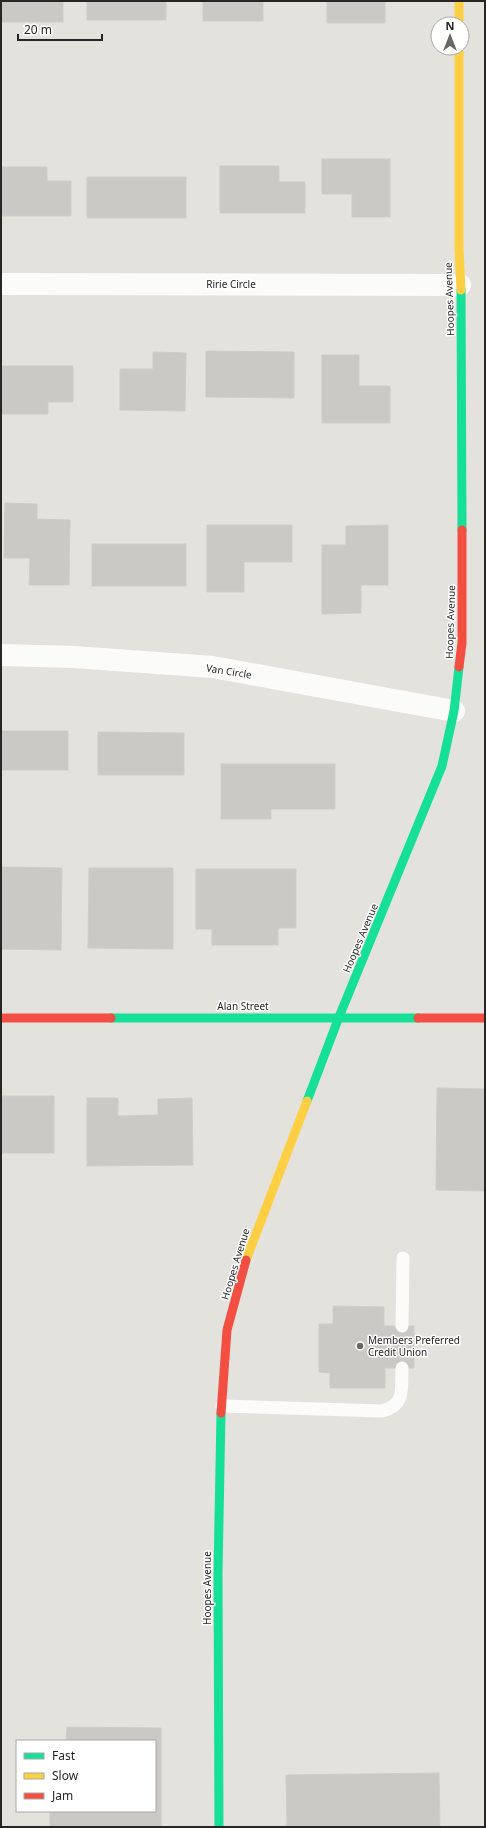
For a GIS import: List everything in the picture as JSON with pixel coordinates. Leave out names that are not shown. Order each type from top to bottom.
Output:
[{"type":"street","points":[[459,1],[459,16]]},
{"type":"street","name":"Hoopes Avenue","points":[[219,1827],[218,1573],[222,1406],[227,1330],[249,1249],[339,1017],[437,780],[442,766],[454,711],[462,643],[462,323],[460,285],[459,56]]},
{"type":"street","name":"Ririe Circle","points":[[1,284],[460,285]]},
{"type":"street","name":"Van Circle","points":[[1,655],[74,657],[213,667],[454,711]]},
{"type":"street","name":"Alan Street","points":[[1,1018],[485,1018]]},
{"type":"lane","points":[[402,1326],[403,1258]]},
{"type":"lane","points":[[222,1406],[382,1411],[392,1408],[399,1402],[402,1368]]},
{"type":"building","points":[[1,1],[63,1],[63,22],[1,22]]},
{"type":"building","points":[[87,1],[166,1],[166,20],[87,20]]},
{"type":"building","points":[[203,1],[263,1],[263,21],[203,21]]},
{"type":"building","points":[[327,1],[385,1],[385,23],[327,23]]},
{"type":"building","points":[[322,159],[390,159],[390,217],[352,217],[352,194],[322,194]]},
{"type":"building","points":[[220,166],[279,166],[279,182],[305,182],[305,213],[220,213]]},
{"type":"building","points":[[1,167],[47,167],[47,181],[71,181],[71,216],[1,216]]},
{"type":"building","points":[[87,177],[186,177],[186,218],[87,218]]},
{"type":"building","points":[[206,351],[294,352],[294,398],[206,397]]},
{"type":"building","points":[[153,352],[186,353],[185,411],[120,410],[120,369],[153,369]]},
{"type":"building","points":[[322,355],[359,355],[359,386],[390,386],[390,423],[322,423]]},
{"type":"building","points":[[1,366],[73,366],[73,402],[48,402],[48,414],[1,414]]},
{"type":"building","points":[[5,503],[37,504],[37,519],[70,520],[69,585],[29,585],[30,558],[4,558]]},
{"type":"building","points":[[207,525],[292,525],[292,562],[244,562],[244,592],[207,592]]},
{"type":"building","points":[[388,525],[388,585],[361,585],[361,613],[322,614],[322,545],[346,545],[346,526]]},
{"type":"building","points":[[92,544],[186,544],[186,586],[92,586]]},
{"type":"building","points":[[1,731],[68,731],[68,770],[1,770]]},
{"type":"building","points":[[98,732],[184,733],[184,775],[98,775]]},
{"type":"building","points":[[221,764],[335,764],[335,809],[271,809],[271,819],[221,819]]},
{"type":"building","points":[[1,867],[62,868],[61,950],[1,949]]},
{"type":"building","points":[[89,868],[173,868],[173,949],[88,948]]},
{"type":"building","points":[[196,869],[296,869],[296,928],[278,928],[278,945],[212,945],[212,929],[196,929]]},
{"type":"building","points":[[437,1088],[485,1089],[485,1191],[436,1190]]},
{"type":"building","points":[[1,1096],[54,1096],[54,1153],[1,1153]]},
{"type":"building","points":[[87,1098],[118,1098],[118,1116],[158,1115],[158,1099],[192,1098],[193,1165],[87,1166]]},
{"type":"building","points":[[333,1306],[384,1307],[384,1326],[414,1326],[414,1368],[385,1368],[385,1388],[330,1388],[330,1373],[319,1372],[319,1324],[333,1324]]},
{"type":"building","points":[[67,1727],[161,1728],[161,1827],[50,1827],[50,1812],[156,1812],[156,1740],[66,1740]]},
{"type":"building","points":[[439,1773],[440,1827],[287,1827],[286,1775]]},
{"type":"traffic: fast","points":[[461,290],[462,530]]},
{"type":"traffic: fast","points":[[307,1101],[339,1017],[442,766],[454,711],[459,667]]},
{"type":"traffic: fast","points":[[111,1018],[418,1018]]},
{"type":"traffic: fast","points":[[219,1827],[218,1573],[221,1413]]},
{"type":"traffic: slow","points":[[459,1],[459,16]]},
{"type":"traffic: slow","points":[[459,56],[459,248],[461,290]]},
{"type":"traffic: slow","points":[[246,1260],[307,1101]]},
{"type":"traffic: jam","points":[[459,667],[462,643],[462,530]]},
{"type":"traffic: jam","points":[[1,1018],[111,1018]]},
{"type":"traffic: jam","points":[[418,1018],[485,1018]]},
{"type":"traffic: jam","points":[[221,1413],[227,1330],[246,1260]]},
{"type":"place","name":"Members Preferred Credit Union","points":[[360,1346]]}]
